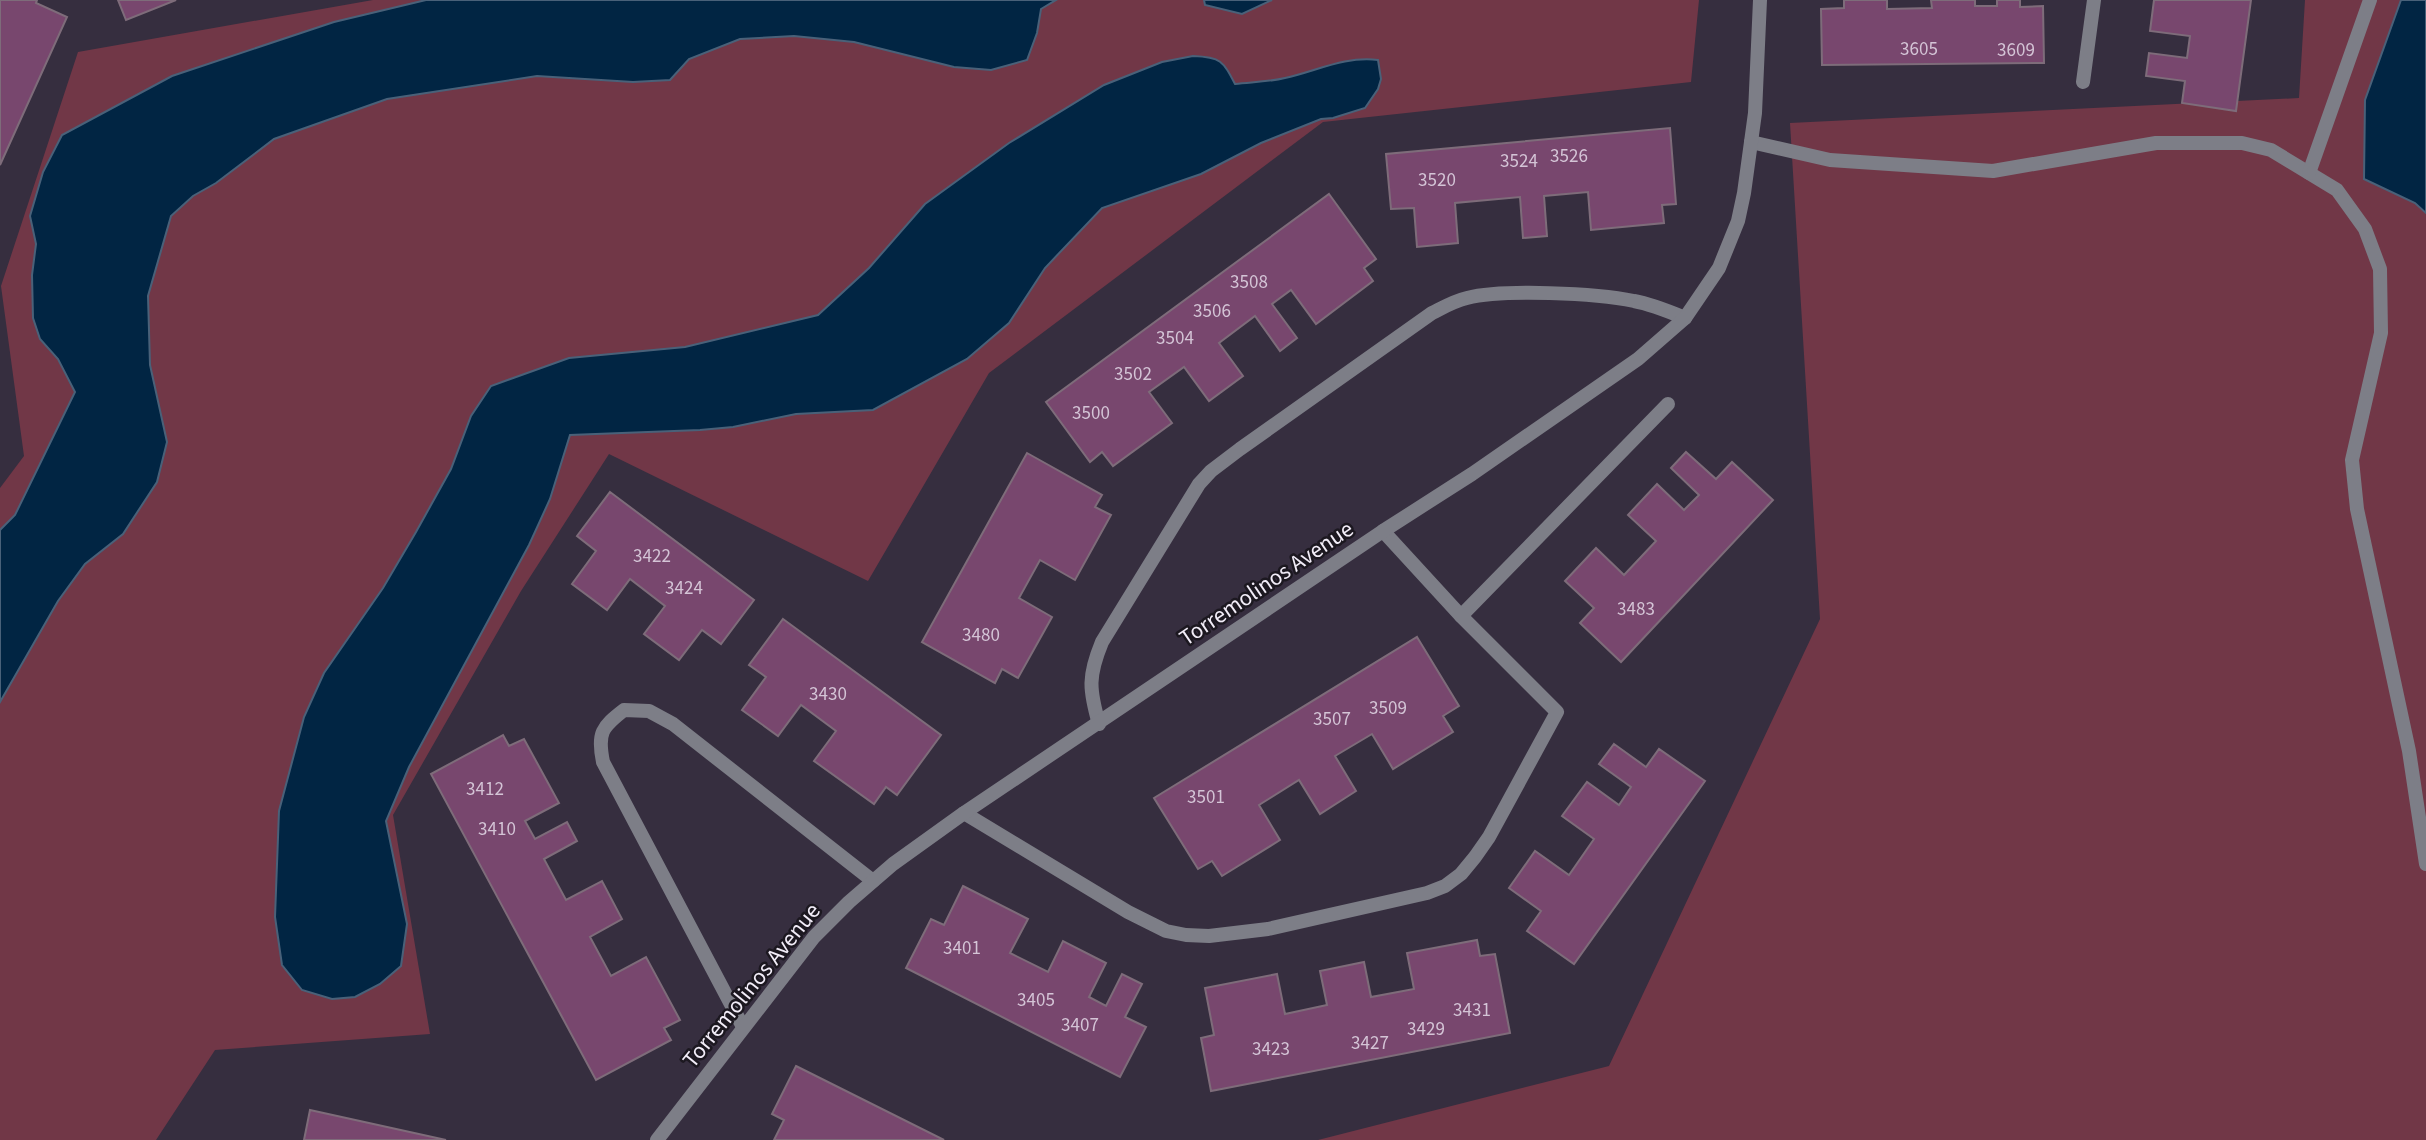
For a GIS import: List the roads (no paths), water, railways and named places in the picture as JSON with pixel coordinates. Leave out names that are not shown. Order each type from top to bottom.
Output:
[{"type":"street","name":"Torremolinos Avenue","points":[[657,1140],[814,937],[873,881],[964,813],[1472,474],[1627,367],[1685,318],[1719,268],[1731,240],[1744,193],[1755,113],[1760,0]]},
{"type":"street","points":[[2083,82],[2094,0]]},
{"type":"street","points":[[2309,173],[2370,0]]},
{"type":"street","points":[[1751,142],[1830,160],[1993,171],[2157,143],[2242,143],[2271,150],[2337,190],[2365,229],[2380,269],[2381,332],[2352,460],[2357,509],[2409,751],[2426,864]]},
{"type":"street","points":[[1099,724],[1090,681],[1102,642],[1199,484],[1223,462],[1432,313],[1449,304],[1485,295],[1559,295],[1632,300],[1685,318]]},
{"type":"street","points":[[1461,616],[1668,404]]},
{"type":"street","points":[[964,813],[1128,912],[1166,931],[1186,935],[1209,936],[1268,929],[1436,889],[1461,874],[1489,836],[1557,712],[1461,616],[1383,531]]},
{"type":"street","points":[[743,1027],[603,762],[600,746],[605,725],[624,710],[649,711],[674,724],[873,881]]},
{"type":"water","points":[[426,0],[1056,0],[1041,9],[1037,33],[1027,60],[991,70],[954,67],[854,42],[794,36],[740,39],[689,59],[670,80],[633,82],[537,76],[387,99],[274,139],[216,183],[193,196],[171,216],[148,296],[150,365],[167,442],[157,482],[123,534],[85,564],[58,601],[0,702],[0,530],[15,515],[75,392],[58,359],[40,339],[33,318],[32,275],[36,244],[30,216],[43,172],[62,135],[172,76],[334,22]]},
{"type":"water","points":[[1204,0],[1272,0],[1242,14],[1205,5]]},
{"type":"water","points":[[2401,0],[2426,0],[2426,213],[2415,203],[2364,179],[2365,100]]},
{"type":"water","points":[[1193,56],[1220,62],[1235,84],[1279,79],[1342,62],[1366,59],[1378,60],[1381,79],[1378,89],[1365,108],[1321,119],[1261,143],[1201,174],[1102,208],[1045,268],[1009,323],[967,359],[873,410],[796,414],[733,427],[700,430],[570,435],[550,499],[529,545],[409,767],[386,821],[407,924],[401,966],[380,984],[355,997],[332,999],[302,990],[282,965],[275,917],[279,811],[304,717],[324,673],[383,588],[416,532],[451,469],[471,416],[491,386],[569,358],[685,347],[818,315],[869,268],[925,204],[1009,143],[1104,85],[1162,62]]}]
